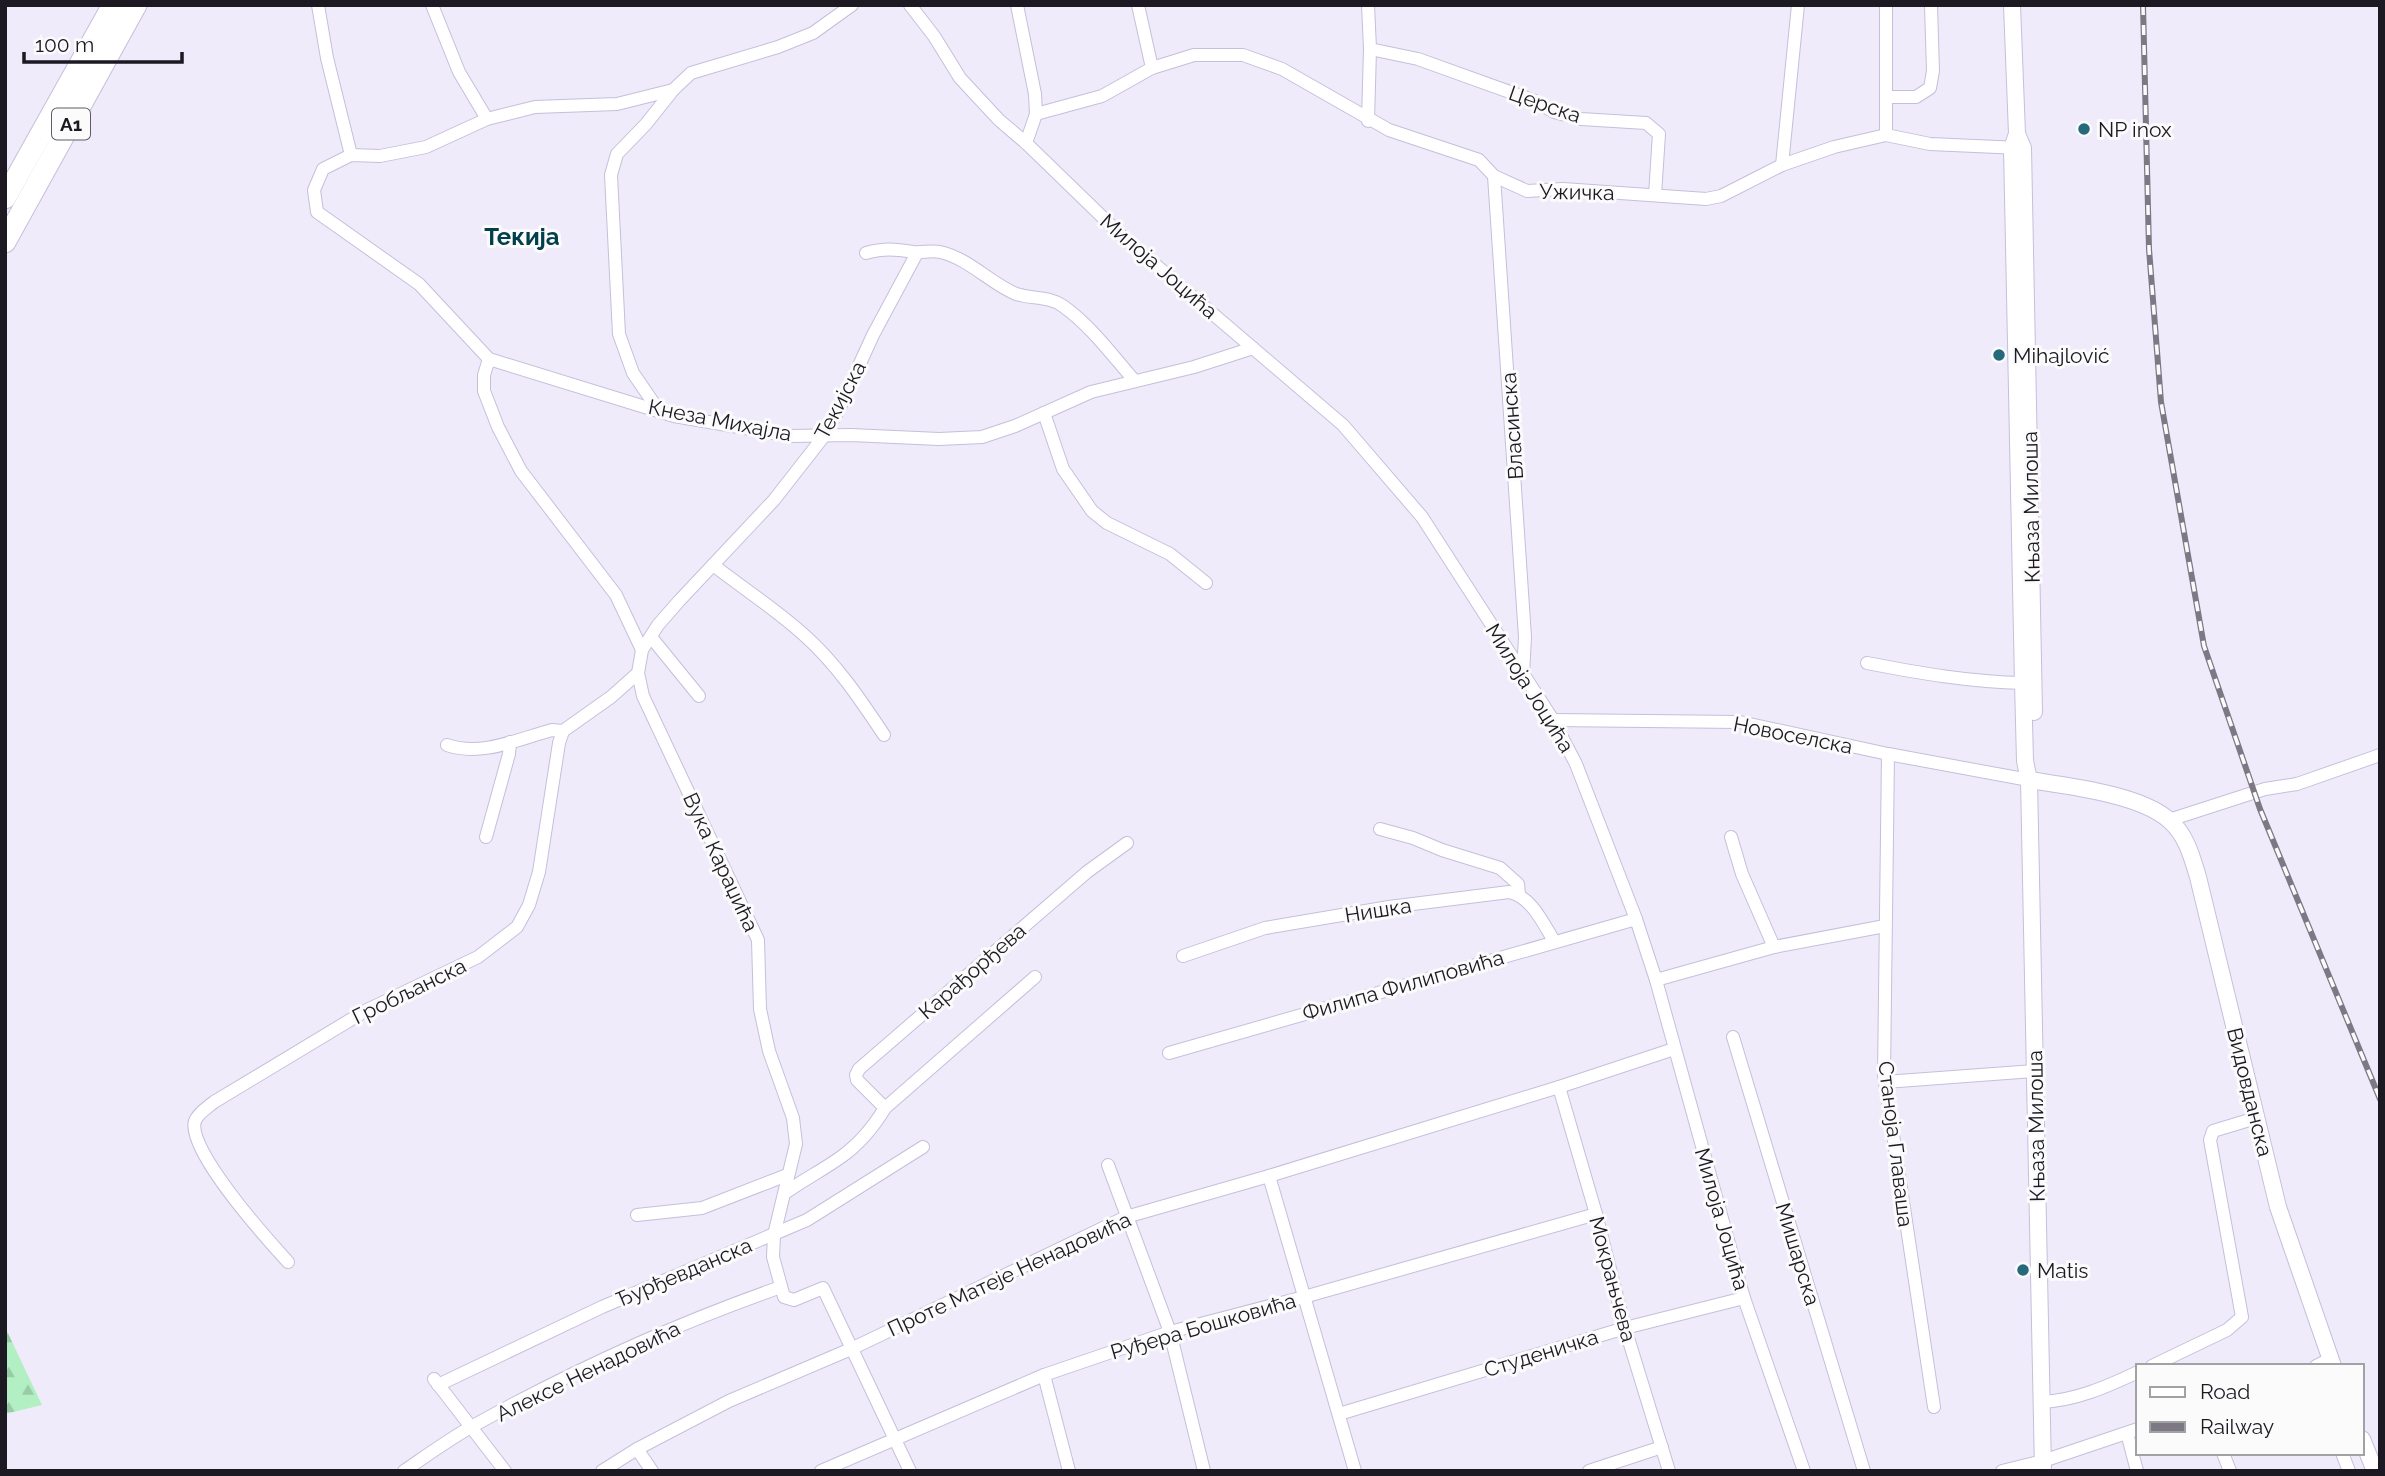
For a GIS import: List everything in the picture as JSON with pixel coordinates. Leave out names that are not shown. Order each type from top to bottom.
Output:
[{"type":"highway","name":"A1","points":[[5,198],[113,5]]},
{"type":"highway","name":"A1","points":[[5,242],[136,5]]},
{"type":"main road","points":[[2012,5],[2019,234]]},
{"type":"main road","name":"Књаза Милоша","points":[[2019,234],[2023,683],[2025,761],[2029,780],[2043,1466]]},
{"type":"main road","name":"Књаза Милоша","points":[[2019,234],[2035,754],[2029,780]]},
{"type":"main road","name":"Видовданска","points":[[2029,780],[2112,796],[2149,808],[2169,820],[2182,835],[2193,860],[2285,1227],[2327,1363]]},
{"type":"main road","points":[[2364,1444],[2375,1471]]},
{"type":"street","points":[[318,5],[327,58],[351,155],[380,156],[426,147],[488,119],[535,107],[617,104],[673,90]]},
{"type":"street","points":[[432,5],[459,72],[488,119]]},
{"type":"street","points":[[659,411],[633,373],[619,334],[611,175],[617,154],[691,73],[778,47],[813,33],[852,5]]},
{"type":"street","name":"Милоја Јоцића","points":[[910,5],[934,36],[960,78],[999,120],[1124,238],[1343,425],[1422,517],[1553,720],[1576,764],[1636,919],[1656,981],[1744,1298],[1804,1471]]},
{"type":"street","points":[[1017,5],[1035,94],[1036,114],[1026,143]]},
{"type":"street","points":[[1138,5],[1152,68]]},
{"type":"street","points":[[1368,5],[1368,121]]},
{"type":"street","points":[[1782,165],[1798,5]]},
{"type":"street","points":[[1886,5],[1886,135]]},
{"type":"street","points":[[1888,97],[1916,96],[1930,88],[1933,71],[1931,5]]},
{"type":"street","name":"Церска","points":[[1370,49],[1418,59],[1535,101],[1554,112],[1581,119],[1646,123],[1659,134],[1655,195]]},
{"type":"street","name":"Ужичка","points":[[1036,114],[1102,96],[1152,68],[1195,55],[1243,55],[1282,69],[1368,121],[1388,130],[1479,160],[1494,176],[1527,191],[1563,190],[1706,199],[1721,196],[1782,165],[1834,147],[1886,135],[1930,144],[2017,143]]},
{"type":"street","name":"Кнеза Михајла","points":[[351,155],[323,169],[314,190],[317,212],[419,284],[489,359],[674,416],[790,436],[939,439],[982,437],[1091,393],[1194,367],[1254,348]]},
{"type":"street","name":"Власинска","points":[[1494,176],[1525,637],[1523,675]]},
{"type":"street","points":[[866,253],[883,248],[917,253],[939,251],[1019,295],[1041,297],[1061,304],[1091,331],[1134,380]]},
{"type":"street","name":"Текијска","points":[[642,650],[658,625],[775,500],[824,436],[917,253]]},
{"type":"street","points":[[447,745],[466,750],[483,749],[552,730],[563,731],[611,697],[638,673],[642,650],[616,595],[520,471],[484,391],[484,375],[489,359]]},
{"type":"street","points":[[1044,413],[1063,469],[1092,511],[1107,523],[1170,554],[1206,583]]},
{"type":"street","points":[[713,565],[802,633],[830,660],[884,735]]},
{"type":"street","points":[[651,637],[699,696]]},
{"type":"street","points":[[1867,663],[1937,677],[2023,683]]},
{"type":"street","name":"Вука Караџића","points":[[638,673],[643,696],[758,940],[760,1009],[769,1051],[793,1118],[796,1144],[774,1235],[773,1257],[781,1287]]},
{"type":"street","name":"Новоселска","points":[[1553,720],[1740,722],[1888,754],[2029,780]]},
{"type":"street","name":"Гробљанска","points":[[288,1262],[256,1226],[207,1160],[195,1136],[195,1120],[214,1102],[353,1018],[478,957],[517,927],[529,905],[540,872],[563,731]]},
{"type":"street","points":[[486,837],[509,754],[510,741]]},
{"type":"street","name":"Станоја Главаша","points":[[1888,754],[1885,1082],[1934,1407]]},
{"type":"street","points":[[2169,820],[2257,792],[2297,784],[2380,755]]},
{"type":"street","points":[[1380,829],[1500,868],[1518,884],[1519,894],[1536,911],[1554,941]]},
{"type":"street","points":[[1731,837],[1742,874],[1774,947]]},
{"type":"street","name":"Карађорђева","points":[[885,1108],[857,1080],[859,1069],[1087,872],[1126,843]]},
{"type":"street","name":"Нишка","points":[[1183,956],[1265,928],[1389,908],[1509,892],[1519,894]]},
{"type":"street","name":"Филипа Филиповића","points":[[1169,1053],[1636,919]]},
{"type":"street","points":[[1656,981],[1774,947],[1885,926]]},
{"type":"street","points":[[785,1193],[842,1157],[875,1125],[885,1108],[1035,977]]},
{"type":"street","name":"Мишарска","points":[[1733,1037],[1864,1471]]},
{"type":"street","name":"Проте Матеје Ненадовића","points":[[602,1471],[636,1449],[729,1401],[851,1349],[1126,1217],[1269,1176],[1674,1049]]},
{"type":"street","points":[[1885,1082],[2035,1071]]},
{"type":"street","name":"Мокрањчева","points":[[1559,1087],[1597,1214],[1625,1328],[1669,1471]]},
{"type":"street","points":[[2156,1364],[2227,1330],[2242,1317],[2210,1140],[2213,1131],[2256,1118]]},
{"type":"street","name":"Ђурђевданска","points":[[470,1428],[436,1382],[602,1307],[807,1220],[923,1147]]},
{"type":"street","points":[[1108,1165],[1170,1332],[1203,1471]]},
{"type":"street","points":[[638,1214],[702,1208],[787,1175]]},
{"type":"street","points":[[1269,1176],[1355,1471]]},
{"type":"street","name":"Руђера Бошковића","points":[[821,1471],[1044,1375],[1170,1332],[1597,1214]]},
{"type":"street","points":[[781,1287],[786,1299],[794,1300],[823,1288],[910,1471]]},
{"type":"street","name":"Алексе Ненадовића","points":[[404,1471],[470,1428],[609,1357],[725,1307],[781,1287]]},
{"type":"street","name":"Студеничка","points":[[1339,1414],[1625,1328],[1744,1298]]},
{"type":"street","points":[[2042,1402],[2060,1401],[2101,1390],[2136,1373]]},
{"type":"street","points":[[1044,1375],[1069,1471]]},
{"type":"street","points":[[470,1428],[505,1471]]},
{"type":"street","points":[[2002,1471],[2043,1466],[2133,1431],[2137,1471]]},
{"type":"street","points":[[1589,1471],[1662,1447]]},
{"type":"street","points":[[636,1449],[652,1471]]},
{"type":"green space","points":[[5,1327],[42,1405],[5,1414]]},
{"type":"railway","points":[[2143,5],[2149,249],[2161,402],[2204,646],[2260,809],[2380,1099]]},
{"type":"place","name":"NP inox","points":[[2084,129]]},
{"type":"place","name":"Mihajlović","points":[[1999,355]]},
{"type":"place","name":"Matis","points":[[2023,1270]]},
{"type":"district","name":"Текија","points":[[522,236]]}]
